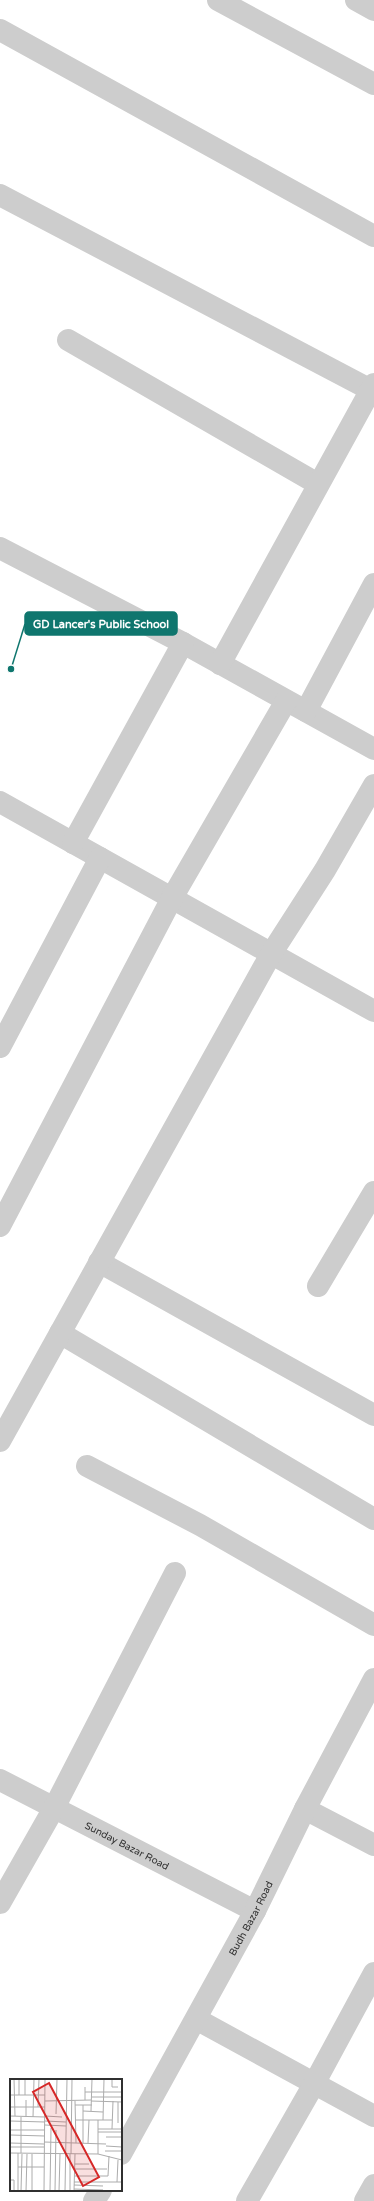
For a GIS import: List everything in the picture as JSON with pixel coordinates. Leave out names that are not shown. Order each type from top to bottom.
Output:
[{"type":"street","points":[[218,0],[374,84]]},
{"type":"street","points":[[356,0],[374,10]]},
{"type":"street","points":[[0,30],[374,236]]},
{"type":"street","points":[[0,195],[372,387],[220,664]]},
{"type":"street","points":[[68,340],[318,484]]},
{"type":"street","points":[[0,548],[183,643],[374,749]]},
{"type":"street","points":[[306,711],[374,584]]},
{"type":"street","points":[[73,843],[183,643]]},
{"type":"street","points":[[0,1226],[172,898],[286,701]]},
{"type":"street","points":[[0,1440],[271,954],[325,870],[374,785]]},
{"type":"street","points":[[0,802],[374,1011]]},
{"type":"street","points":[[0,1047],[100,858]]},
{"type":"street","points":[[318,1286],[374,1192]]},
{"type":"street","points":[[100,1262],[374,1415]]},
{"type":"street","points":[[60,1333],[374,1518]]},
{"type":"street","points":[[87,1466],[200,1525],[374,1625]]},
{"type":"street","points":[[0,1903],[54,1808],[175,1573]]},
{"type":"street","name":"Budh Bazar Road","points":[[122,2152],[254,1912],[305,1809],[374,1679]]},
{"type":"street","name":"Sunday Bazar Road","points":[[0,1780],[254,1912]]},
{"type":"street","points":[[305,1809],[374,1846]]},
{"type":"street","points":[[247,2201],[314,2084],[374,1973]]},
{"type":"street","points":[[196,2019],[374,2116]]},
{"type":"street","points":[[365,2201],[374,2185]]},
{"type":"street","points":[[94,2201],[100,2191]]},
{"type":"place","name":"GD Lancer's Public School","points":[[11,669]]}]
